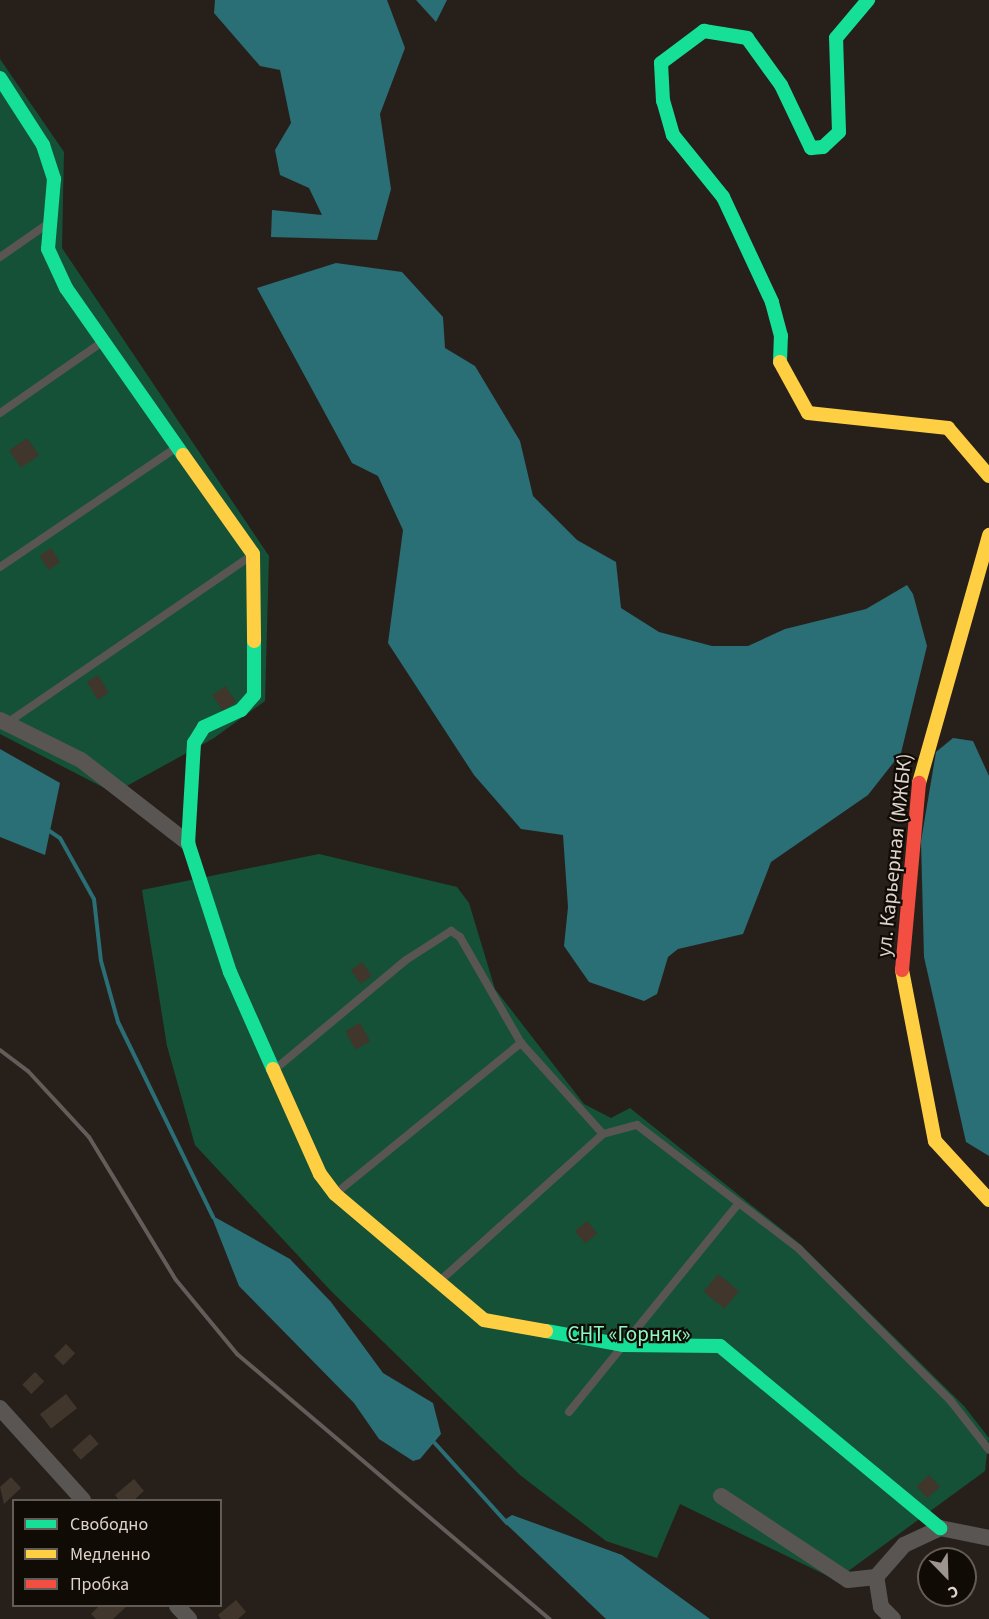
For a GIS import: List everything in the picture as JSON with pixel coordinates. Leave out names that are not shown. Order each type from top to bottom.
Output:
[{"type":"street","points":[[868,0],[836,38],[839,132],[823,147],[812,148],[781,85],[747,38],[704,31],[686,44],[661,63],[663,101],[673,135],[723,197],[762,281],[781,336],[780,364],[808,413],[948,428],[989,476]]},
{"type":"street","points":[[0,78],[4,93],[43,145],[54,179],[54,220],[48,249],[66,288],[181,445],[253,554],[254,695],[241,711],[204,727],[194,743],[188,843],[230,972],[320,1174],[335,1194],[484,1320],[623,1345],[720,1347],[940,1528],[989,1538]]},
{"type":"street","name":"ул. Карьерная (МЖБК)","points":[[989,535],[921,766],[901,964],[935,1141],[989,1200]]},
{"type":"street","points":[[3,721],[81,760],[188,843]]},
{"type":"street","points":[[0,1408],[82,1499]]},
{"type":"street","points":[[721,1496],[848,1580],[876,1577],[904,1545],[940,1528]]},
{"type":"street","points":[[876,1577],[881,1607],[893,1619]]},
{"type":"street","points":[[179,1607],[189,1619]]},
{"type":"lane","points":[[0,257],[54,220]]},
{"type":"lane","points":[[0,413],[105,340]]},
{"type":"lane","points":[[0,567],[181,445]]},
{"type":"lane","points":[[3,721],[253,554]]},
{"type":"lane","points":[[274,1071],[406,960],[451,932],[460,937],[521,1042],[603,1134]]},
{"type":"lane","points":[[335,1194],[521,1042]]},
{"type":"lane","points":[[440,1281],[603,1134],[637,1125],[799,1250],[950,1400],[989,1450]]},
{"type":"lane","points":[[569,1412],[740,1203]]},
{"type":"green space","points":[[0,59],[64,152],[62,248],[269,556],[265,701],[214,738],[114,793],[0,734]]},
{"type":"green space","name":"СНТ «Горняк»","points":[[319,854],[457,887],[469,903],[495,989],[584,1104],[611,1118],[630,1108],[800,1244],[964,1406],[989,1438],[985,1471],[836,1580],[680,1504],[657,1558],[606,1541],[520,1475],[331,1291],[195,1145],[167,1046],[142,890]]},
{"type":"water","points":[[215,0],[387,0],[405,48],[380,114],[391,189],[377,240],[271,237],[272,210],[322,215],[309,188],[280,175],[275,150],[291,123],[280,70],[260,66],[214,13]]},
{"type":"water","points":[[416,0],[447,0],[436,22]]},
{"type":"water","points":[[336,263],[402,272],[443,317],[445,348],[475,366],[520,441],[533,496],[577,540],[616,562],[621,608],[659,632],[712,646],[748,646],[785,629],[866,609],[907,585],[913,594],[927,646],[901,753],[868,795],[771,862],[743,934],[678,949],[668,957],[657,994],[644,1001],[589,982],[564,946],[568,907],[563,835],[521,829],[474,775],[388,643],[403,530],[378,476],[352,463],[257,288]]},
{"type":"water","points":[[953,738],[973,741],[989,776],[989,1156],[966,1142],[924,957],[921,841],[936,752]]},
{"type":"water","points":[[0,749],[60,783],[45,855],[0,837]]},
{"type":"water","points":[[211,1215],[290,1259],[331,1302],[383,1373],[433,1403],[441,1434],[420,1459],[413,1461],[379,1439],[354,1403],[239,1286]]},
{"type":"water","points":[[512,1515],[622,1555],[710,1619],[606,1619],[503,1521]]},
{"type":"building","points":[[27,438],[39,455],[21,468],[9,451]]},
{"type":"building","points":[[51,548],[60,562],[49,570],[39,556]]},
{"type":"building","points":[[98,675],[109,693],[98,700],[87,682]]},
{"type":"building","points":[[225,686],[236,701],[223,711],[212,695]]},
{"type":"building","points":[[362,962],[372,976],[361,984],[351,970]]},
{"type":"building","points":[[360,1023],[370,1041],[355,1050],[345,1031]]},
{"type":"building","points":[[587,1221],[597,1233],[585,1244],[575,1231]]},
{"type":"building","points":[[718,1274],[739,1291],[725,1309],[704,1292]]},
{"type":"building","points":[[66,1344],[75,1353],[63,1365],[54,1356]]},
{"type":"building","points":[[35,1372],[44,1381],[31,1394],[22,1385]]},
{"type":"building","points":[[66,1394],[77,1408],[51,1429],[40,1414]]},
{"type":"building","points":[[90,1434],[99,1444],[81,1460],[72,1450]]},
{"type":"building","points":[[929,1475],[940,1487],[927,1498],[917,1487]]},
{"type":"building","points":[[11,1477],[21,1488],[4,1504],[0,1487]]},
{"type":"building","points":[[134,1479],[144,1491],[135,1499],[118,1499],[115,1495]]},
{"type":"building","points":[[236,1600],[246,1612],[238,1619],[221,1619],[218,1615]]},
{"type":"building","points":[[98,1607],[126,1607],[113,1619],[96,1619],[91,1614]]},
{"type":"waterway","points":[[48,830],[60,838],[94,899],[101,961],[118,1022],[213,1217]]},
{"type":"waterway","points":[[432,1440],[507,1523]]},
{"type":"railway","points":[[0,1050],[28,1071],[89,1137],[176,1280],[237,1354],[550,1619]]},
{"type":"traffic: fast","points":[[780,362],[781,336],[772,302],[723,197],[673,135],[663,101],[661,63],[704,31],[747,38],[781,85],[811,148],[823,147],[839,132],[836,38],[868,0]]},
{"type":"traffic: fast","points":[[0,78],[43,145],[54,179],[48,249],[66,288],[183,455]]},
{"type":"traffic: fast","points":[[254,641],[254,695],[241,710],[204,727],[194,743],[188,843],[230,972],[273,1069]]},
{"type":"traffic: fast","points":[[546,1331],[623,1345],[720,1346],[940,1528]]},
{"type":"traffic: slow","points":[[780,362],[808,413],[948,428],[989,476]]},
{"type":"traffic: slow","points":[[183,455],[253,554],[254,641]]},
{"type":"traffic: slow","points":[[919,783],[989,535]]},
{"type":"traffic: slow","points":[[902,970],[935,1141],[989,1200]]},
{"type":"traffic: slow","points":[[273,1069],[320,1174],[335,1194],[484,1320],[546,1331]]},
{"type":"traffic: jam","points":[[902,970],[919,783]]}]
